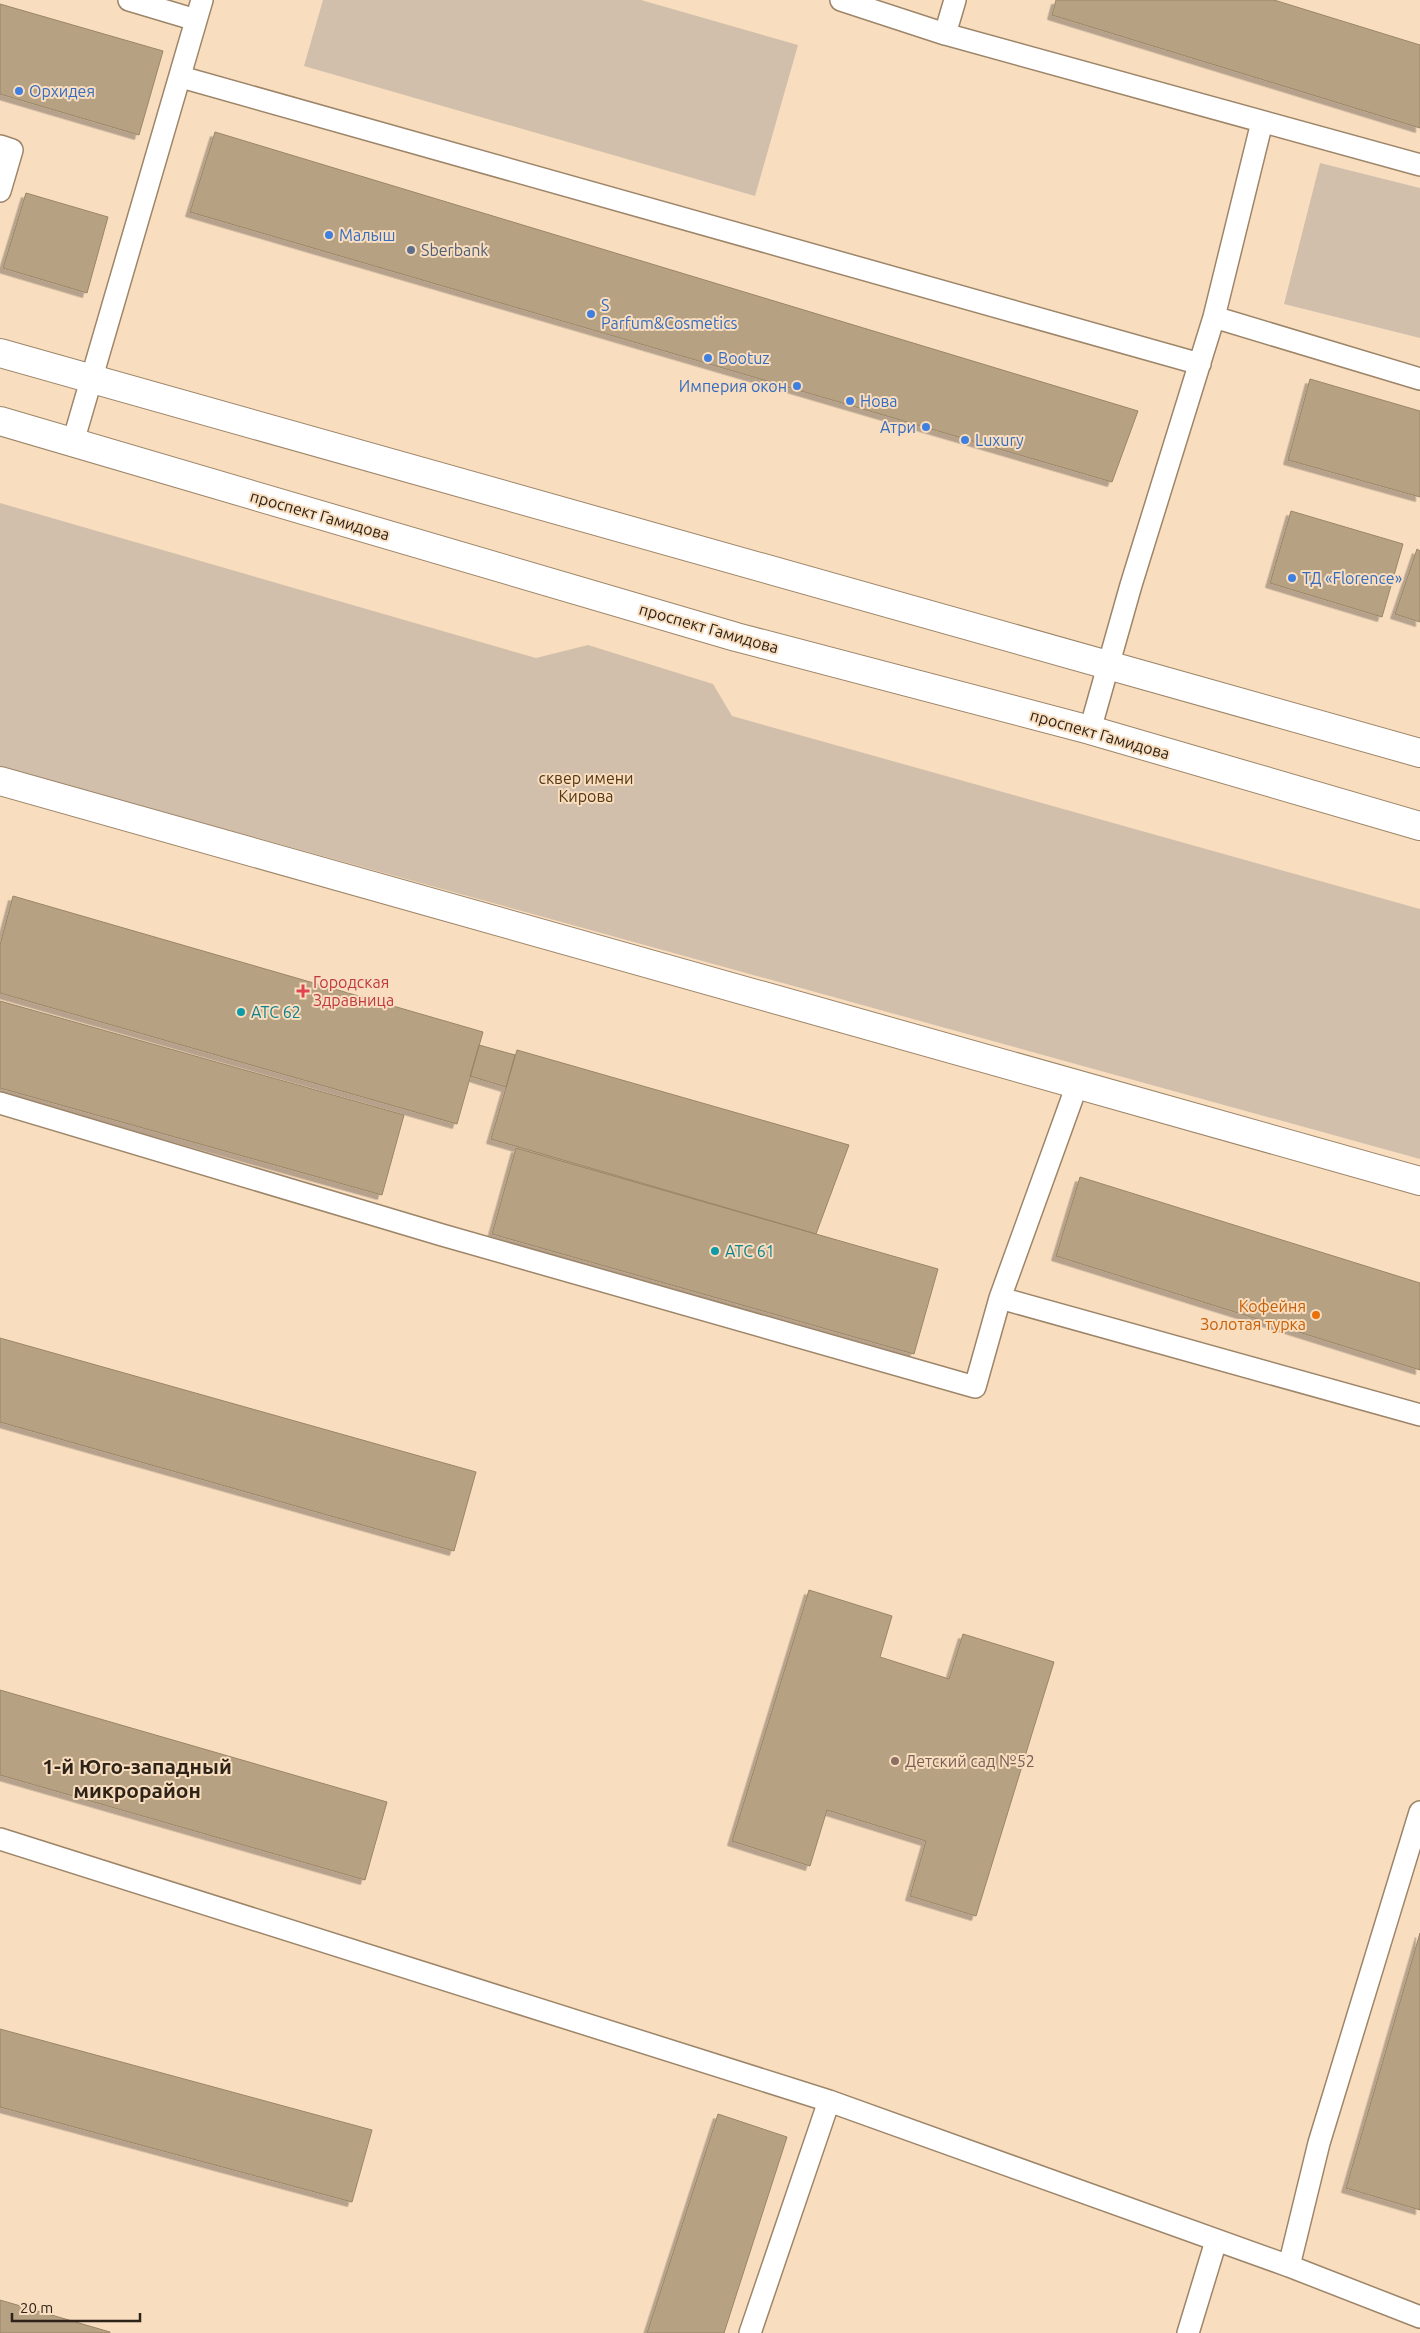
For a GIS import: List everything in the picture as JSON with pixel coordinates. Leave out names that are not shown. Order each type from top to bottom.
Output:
[{"type":"main road","points":[[0,353],[1110,664],[1420,753]]},
{"type":"main road","name":"проспект Гамидова","points":[[0,421],[736,637],[1090,730],[1420,826]]},
{"type":"main road","points":[[0,781],[1420,1181]]},
{"type":"lane","points":[[73,442],[199,10],[128,0]]},
{"type":"lane","points":[[841,0],[945,34],[1420,165]]},
{"type":"lane","points":[[945,34],[955,0]]},
{"type":"lane","points":[[181,77],[1200,364]]},
{"type":"lane","points":[[1090,730],[1131,585],[1214,317],[1262,122]]},
{"type":"lane","points":[[0,146],[12,150],[0,191]]},
{"type":"lane","points":[[1214,317],[1420,379]]},
{"type":"lane","points":[[0,1103],[442,1235],[975,1387],[1000,1298],[1077,1085]]},
{"type":"lane","points":[[1000,1298],[1420,1415]]},
{"type":"lane","points":[[1289,2266],[1319,2144],[1420,1812]]},
{"type":"lane","points":[[0,1839],[829,2101],[1289,2266],[1420,2317]]},
{"type":"lane","points":[[750,2333],[829,2101]]},
{"type":"lane","points":[[1188,2333],[1216,2241]]},
{"type":"green space","points":[[323,0],[641,0],[798,45],[755,196],[304,66]]},
{"type":"green space","points":[[1320,163],[1420,188],[1420,338],[1284,304]]},
{"type":"green space","name":"сквер имени Кирова","points":[[0,503],[536,658],[588,645],[713,684],[732,716],[1420,909],[1420,1159],[0,767]]},
{"type":"building","points":[[1056,0],[1274,0],[1420,45],[1420,128],[1052,15]]},
{"type":"building","points":[[0,4],[163,51],[139,135],[0,94]]},
{"type":"building","points":[[215,132],[1138,411],[1112,482],[190,212]]},
{"type":"building","points":[[26,193],[108,217],[87,293],[3,268]]},
{"type":"building","points":[[1310,379],[1420,411],[1420,497],[1288,460]]},
{"type":"building","points":[[1291,511],[1403,544],[1382,617],[1270,583]]},
{"type":"building","points":[[1417,549],[1420,551],[1420,622],[1395,614]]},
{"type":"building","name":"АТС 62","points":[[13,896],[483,1032],[457,1124],[0,993],[0,945]]},
{"type":"building","points":[[0,1001],[404,1115],[382,1195],[0,1088]]},
{"type":"building","points":[[479,1045],[515,1055],[506,1087],[470,1076]]},
{"type":"building","points":[[517,1050],[849,1145],[816,1234],[491,1139]]},
{"type":"building","name":"АТС 61","points":[[516,1148],[938,1269],[914,1354],[492,1234]]},
{"type":"building","points":[[1080,1177],[1420,1283],[1420,1370],[1056,1256]]},
{"type":"building","points":[[0,1338],[476,1472],[454,1551],[0,1422]]},
{"type":"building","points":[[809,1590],[892,1616],[880,1657],[949,1679],[963,1634],[1054,1662],[976,1916],[910,1896],[926,1841],[827,1810],[810,1866],[732,1841]]},
{"type":"building","points":[[0,1690],[387,1802],[365,1880],[0,1775]]},
{"type":"building","points":[[1420,1933],[1420,2210],[1346,2188]]},
{"type":"building","points":[[0,2029],[372,2130],[352,2202],[0,2107]]},
{"type":"building","points":[[718,2114],[787,2137],[724,2333],[647,2333]]},
{"type":"building","points":[[0,2300],[110,2332],[110,2333],[0,2333]]},
{"type":"place","name":"Орхидея","points":[[19,91]]},
{"type":"place","name":"Малыш","points":[[329,235]]},
{"type":"place","name":"Sberbank","points":[[411,250]]},
{"type":"place","name":"S Parfum&Cosmetics","points":[[591,314]]},
{"type":"place","name":"Bootuz","points":[[708,358]]},
{"type":"place","name":"Империя окон","points":[[797,386]]},
{"type":"place","name":"Нова","points":[[850,401]]},
{"type":"place","name":"Атри","points":[[926,427]]},
{"type":"place","name":"Luxury","points":[[965,440]]},
{"type":"place","name":"ТД «Florence»","points":[[1292,578]]},
{"type":"place","name":"Городская Здравница","points":[[303,991]]},
{"type":"place","name":"АТС 62","points":[[241,1012]]},
{"type":"place","name":"АТС 61","points":[[715,1251]]},
{"type":"place","name":"Кофейня Золотая турка","points":[[1316,1315]]},
{"type":"place","name":"Детский сад №52","points":[[895,1761]]},
{"type":"district","name":"1-й Юго-западный микрорайон","points":[[137,1779]]}]
